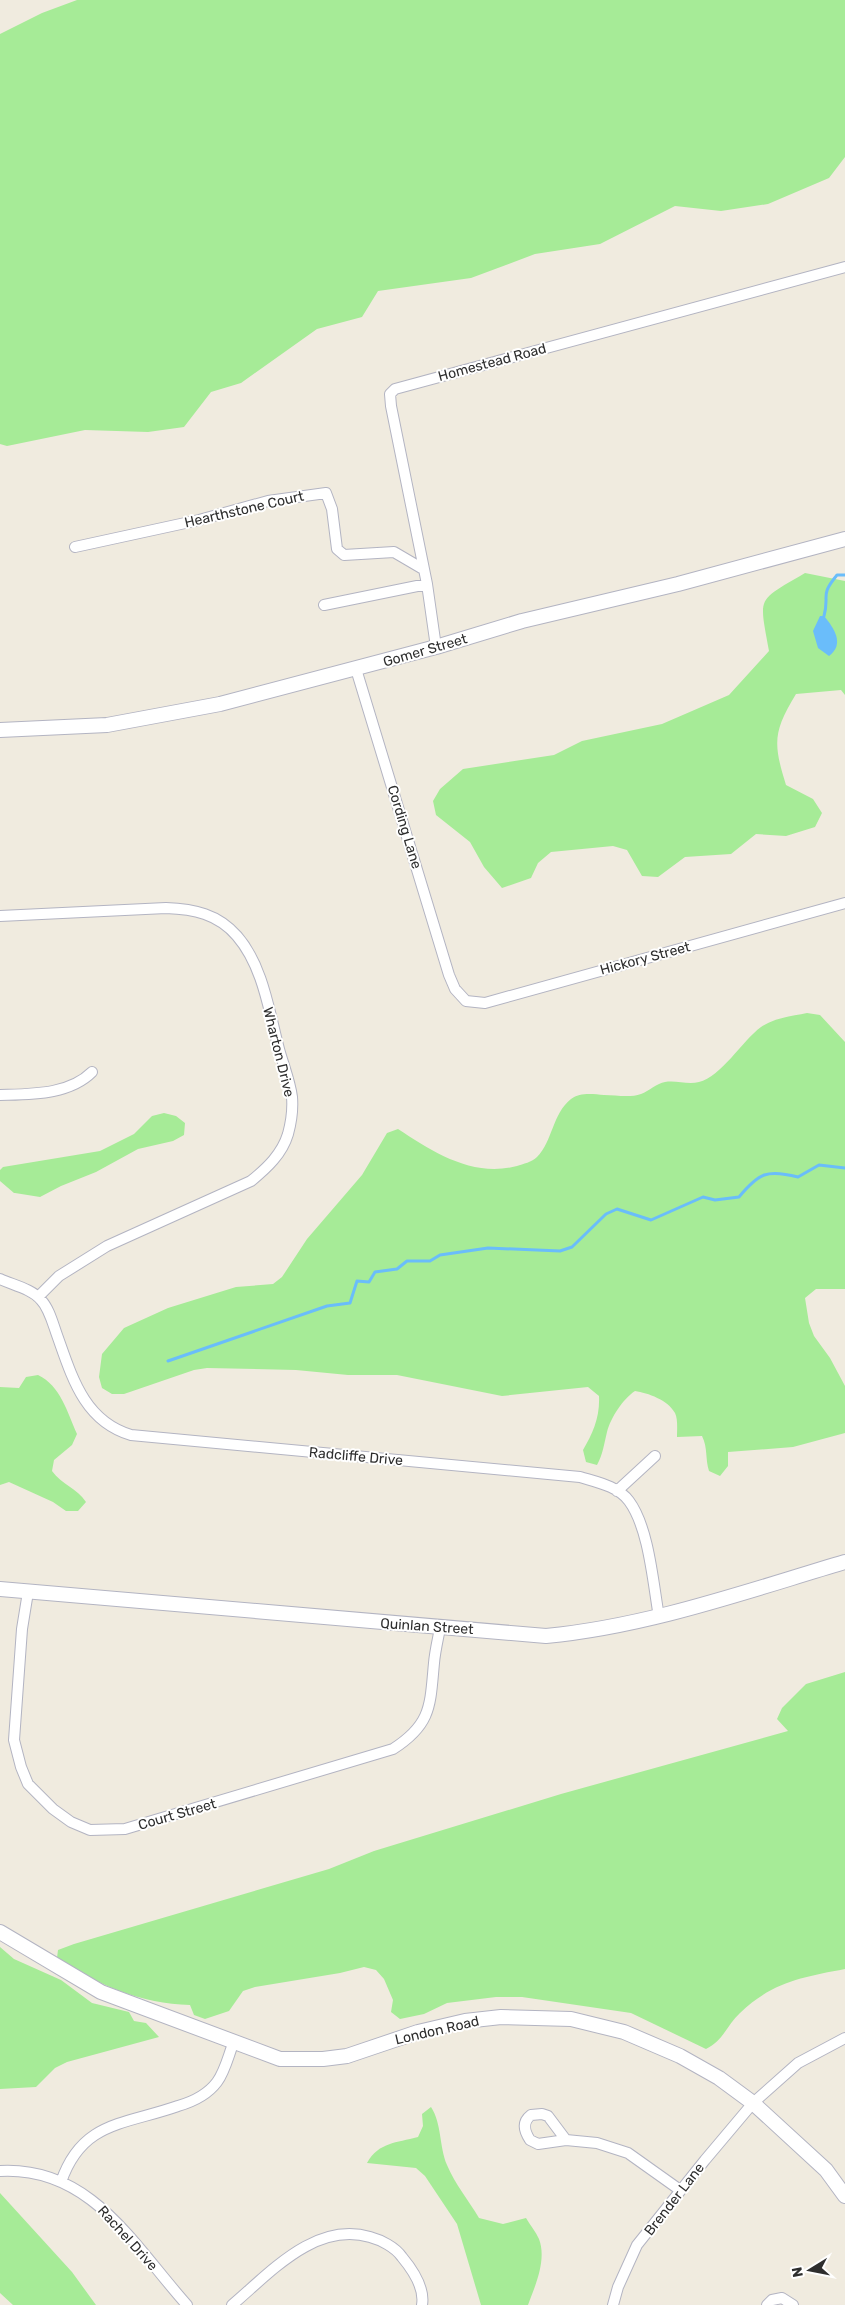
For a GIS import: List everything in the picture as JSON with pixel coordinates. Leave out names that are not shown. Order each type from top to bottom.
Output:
[{"type":"street","name":"Homestead Road","points":[[436,648],[426,584],[390,394],[396,389],[845,266]]},
{"type":"street","name":"Hearthstone Court","points":[[75,547],[199,520],[268,501],[326,492],[332,509],[337,549],[344,555],[394,552],[423,569]]},
{"type":"street","name":"Gomer Street","points":[[0,730],[107,725],[174,714],[356,669],[436,648],[522,621],[678,584],[845,539]]},
{"type":"street","points":[[324,605],[426,584]]},
{"type":"street","name":"Cording Lane","points":[[356,669],[453,984]]},
{"type":"street","name":"Hickory Street","points":[[453,984],[466,1002],[484,1002],[845,903]]},
{"type":"street","name":"Wharton Drive","points":[[0,916],[166,908],[199,911],[221,922],[237,935],[252,956],[292,1097],[292,1118],[282,1147],[266,1169],[251,1181],[107,1246],[59,1276],[38,1297]]},
{"type":"street","points":[[0,1095],[51,1091],[75,1086],[92,1072]]},
{"type":"street","points":[[0,1279],[38,1297]]},
{"type":"street","name":"Radcliffe Drive","points":[[38,1297],[42,1300],[51,1319],[67,1364],[87,1404],[95,1416],[119,1431],[141,1436],[580,1477],[603,1484],[617,1491],[628,1500],[640,1524],[647,1549],[659,1617]]},
{"type":"street","points":[[617,1491],[655,1456]]},
{"type":"street","name":"Quinlan Street","points":[[0,1590],[546,1636],[659,1617],[845,1562]]},
{"type":"street","name":"Court Street","points":[[28,1592],[22,1629],[14,1740],[28,1784],[53,1809],[71,1822],[90,1830],[126,1829],[393,1749],[408,1739],[428,1712],[432,1697],[434,1662],[440,1628]]},
{"type":"street","name":"London Road","points":[[0,1932],[101,1992],[233,2044],[280,2060],[323,2059],[347,2056],[418,2032],[465,2021],[501,2017],[571,2019],[624,2032],[665,2049],[719,2078],[753,2103],[826,2170],[845,2196]]},
{"type":"street","name":"Brender Lane","points":[[613,2305],[618,2287],[637,2245],[753,2103],[798,2063],[845,2038]]},
{"type":"street","points":[[61,2182],[68,2161],[78,2148],[94,2133],[188,2103],[207,2092],[216,2083],[225,2067],[233,2044]]},
{"type":"street","points":[[566,2140],[597,2144],[628,2153],[680,2190]]},
{"type":"street","name":"Rachel Drive","points":[[0,2171],[13,2170],[50,2176],[80,2190],[119,2225],[187,2305]]},
{"type":"street","points":[[232,2305],[289,2257],[310,2244],[337,2236],[360,2234],[375,2238],[400,2254],[415,2275],[422,2305]]},
{"type":"street","points":[[767,2305],[772,2300],[782,2298],[792,2305]]},
{"type":"green space","points":[[77,0],[845,0],[845,157],[829,178],[768,204],[721,211],[675,206],[600,244],[535,254],[471,278],[378,291],[362,317],[317,329],[241,383],[211,392],[184,427],[148,432],[85,430],[7,446],[0,444],[0,34],[42,13]]},
{"type":"green space","points":[[805,573],[845,581],[845,695],[841,690],[796,694],[779,728],[777,748],[786,785],[813,799],[822,813],[815,827],[786,836],[756,834],[731,854],[685,857],[658,877],[642,876],[627,850],[613,846],[551,852],[538,863],[531,878],[502,888],[484,867],[470,842],[436,815],[433,801],[440,789],[463,769],[554,755],[582,741],[662,724],[729,695],[769,651],[763,609],[765,602],[777,590]]},
{"type":"green space","points":[[807,1013],[820,1015],[845,1042],[845,1289],[816,1289],[805,1298],[809,1323],[814,1336],[830,1358],[845,1386],[845,1433],[793,1447],[728,1452],[728,1466],[720,1476],[709,1471],[702,1436],[677,1437],[677,1418],[672,1408],[657,1398],[635,1391],[622,1404],[611,1420],[597,1465],[586,1462],[583,1450],[595,1424],[599,1404],[599,1396],[588,1387],[502,1396],[397,1375],[348,1375],[296,1370],[207,1368],[194,1370],[124,1394],[112,1394],[102,1388],[99,1377],[102,1354],[124,1328],[168,1308],[236,1287],[273,1284],[282,1277],[307,1239],[362,1175],[387,1133],[398,1129],[439,1154],[469,1166],[501,1169],[517,1166],[530,1162],[537,1157],[542,1151],[560,1112],[571,1099],[578,1095],[632,1096],[641,1094],[665,1082],[699,1082],[707,1079],[723,1066],[761,1027],[777,1019]]},
{"type":"green space","points":[[164,1113],[176,1116],[185,1123],[184,1135],[173,1141],[138,1149],[96,1172],[40,1197],[14,1193],[0,1181],[0,1170],[3,1167],[100,1151],[134,1134],[152,1116]]},
{"type":"green space","points":[[38,1375],[46,1380],[58,1393],[77,1434],[72,1445],[54,1460],[52,1471],[86,1502],[78,1511],[66,1511],[53,1502],[9,1482],[0,1485],[0,1387],[19,1388],[26,1377]]},
{"type":"green space","points":[[845,1672],[845,1969],[789,1982],[764,1994],[740,2013],[717,2042],[706,2049],[631,2013],[522,1997],[496,1997],[447,2003],[424,2014],[400,2019],[391,2012],[393,2000],[384,1979],[376,1970],[364,1967],[340,1973],[255,1987],[243,1991],[229,2011],[205,2019],[194,2015],[190,2005],[154,2001],[120,1991],[88,1977],[57,1958],[58,1950],[74,1944],[329,1869],[374,1851],[561,1794],[788,1731],[777,1719],[782,1708],[806,1684]]},
{"type":"green space","points":[[0,1947],[14,1959],[61,1980],[92,2003],[129,2012],[134,2021],[146,2023],[159,2037],[67,2062],[55,2068],[36,2087],[0,2089]]},
{"type":"green space","points":[[431,2107],[435,2114],[444,2158],[450,2172],[479,2218],[503,2224],[526,2218],[538,2236],[542,2256],[541,2264],[528,2305],[481,2305],[457,2224],[425,2176],[416,2168],[367,2163],[383,2147],[395,2142],[418,2137],[423,2126],[422,2114]]},
{"type":"green space","points":[[0,2193],[72,2272],[96,2305],[13,2305],[0,2293]]},
{"type":"water","points":[[820,616],[824,616],[836,636],[836,646],[829,656],[818,648],[813,631]]},
{"type":"waterway","points":[[824,616],[828,588],[837,575],[845,575]]},
{"type":"waterway","points":[[168,1361],[327,1306],[350,1303],[357,1281],[369,1282],[375,1272],[397,1269],[407,1261],[430,1261],[440,1255],[488,1248],[560,1251],[572,1247],[606,1214],[617,1209],[651,1220],[703,1197],[715,1200],[739,1197],[758,1178],[771,1173],[798,1177],[819,1165],[845,1168]]}]
